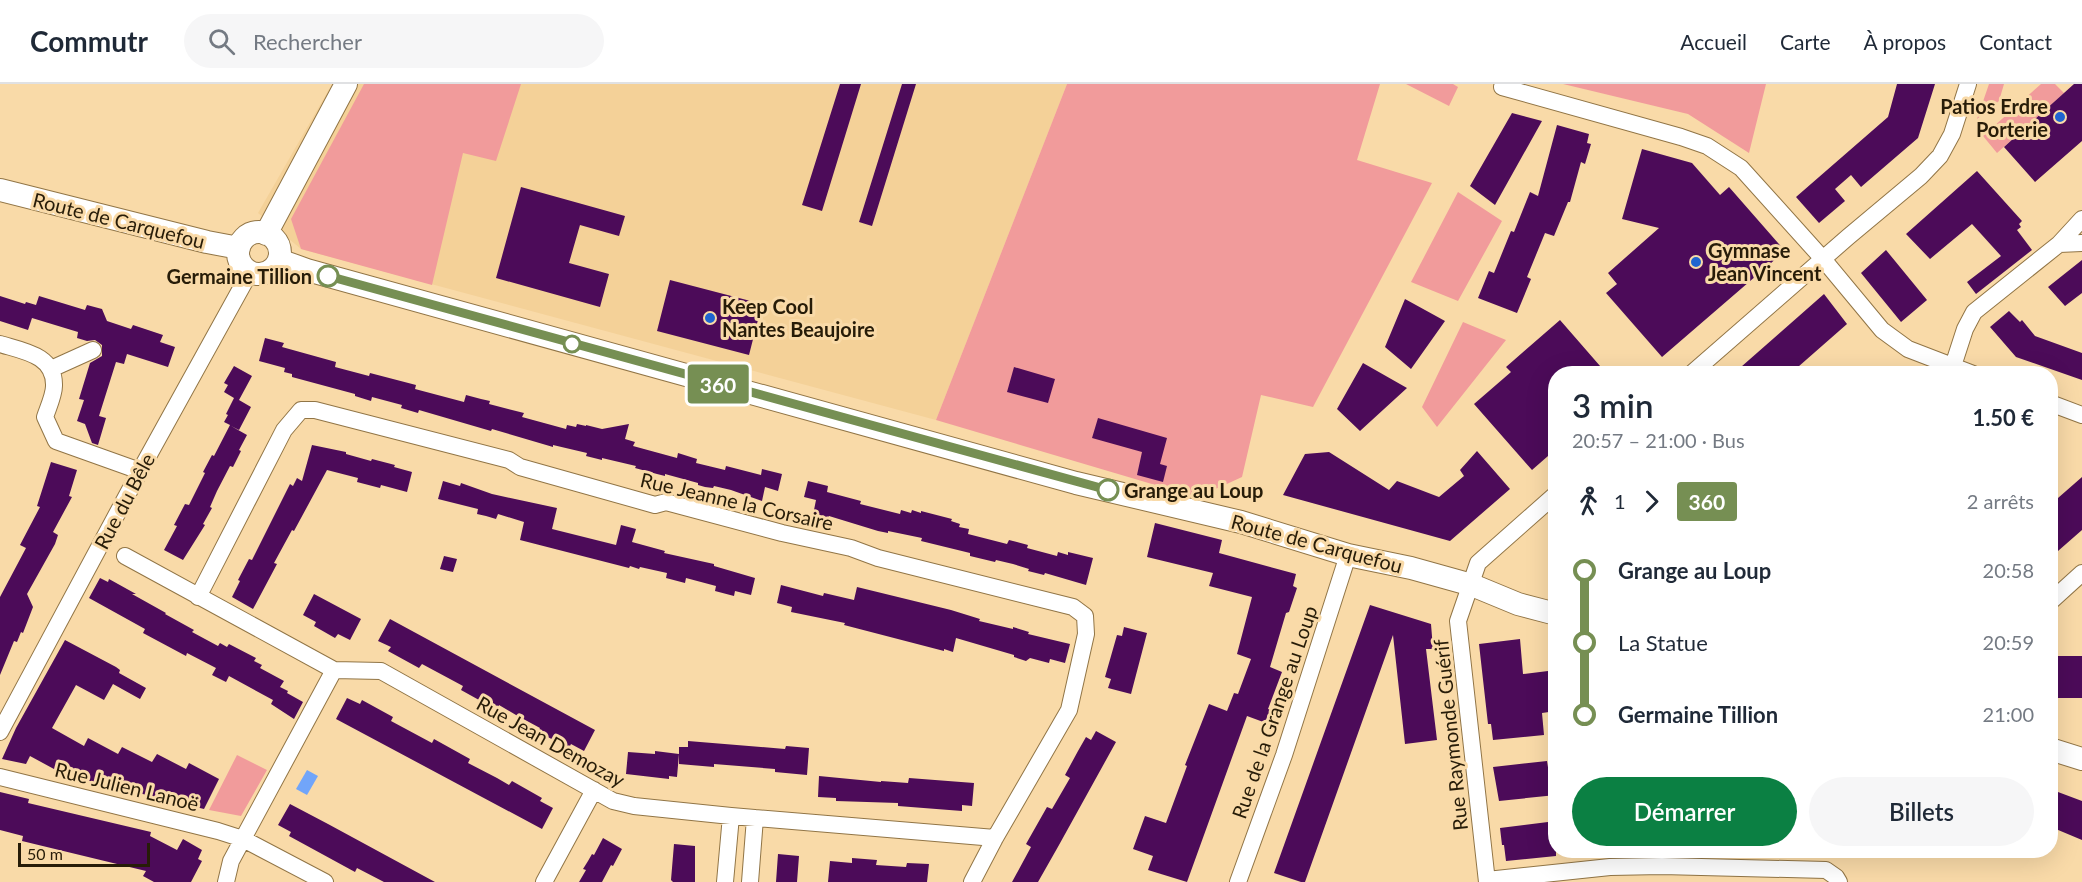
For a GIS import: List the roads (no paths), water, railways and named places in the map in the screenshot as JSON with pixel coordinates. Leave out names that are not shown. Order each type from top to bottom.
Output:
[{"type":"main road","points":[[266,234],[346,84]]},
{"type":"main road","name":"Route de Carquefou","points":[[0,190],[239,248]]},
{"type":"main road","points":[[251,234],[266,234],[279,246],[279,260],[271,271],[257,274],[250,272],[240,262],[238,255],[241,242],[251,234]]},
{"type":"main road","name":"Route de Carquefou","points":[[279,260],[307,270],[1076,483],[1241,522],[1348,555],[1411,568],[1472,585],[1518,604],[1548,612]]},
{"type":"main road","points":[[2058,752],[2082,759]]},
{"type":"street","points":[[1700,366],[1921,176],[1940,156],[1952,134],[1968,84]]},
{"type":"street","points":[[1502,87],[1707,146],[1741,168],[1823,259],[1882,330],[1908,349],[1953,366],[1965,329],[1974,312],[2059,244],[2082,219]]},
{"type":"street","points":[[2059,244],[2082,243]]},
{"type":"street","name":"Rue du Bêle","points":[[0,732],[250,272]]},
{"type":"street","points":[[0,344],[40,356],[51,369],[54,386],[45,417],[56,441],[140,471]]},
{"type":"street","points":[[51,369],[93,350]]},
{"type":"street","points":[[2058,406],[2082,415]]},
{"type":"street","name":"Rue Jeanne la Corsaire","points":[[198,597],[284,430],[301,410],[315,410],[509,460],[520,467],[655,505],[666,502],[1073,607],[1085,616],[1086,634],[1069,710],[972,882]]},
{"type":"street","name":"Rue Raymonde Guérif","points":[[1487,881],[1458,621],[1478,563],[1548,501]]},
{"type":"street","name":"Rue de la Grange au Loup","points":[[1238,882],[1284,755],[1348,555]]},
{"type":"street","name":"Rue Jean Demozay","points":[[125,556],[334,670],[381,671],[613,801],[634,806],[730,816],[995,838]]},
{"type":"street","points":[[2058,595],[2082,573]]},
{"type":"street","points":[[226,882],[231,861],[334,670]]},
{"type":"street","name":"Rue Julien Lanoë","points":[[0,777],[243,839],[325,882]]},
{"type":"street","points":[[544,882],[594,790]]},
{"type":"street","points":[[725,882],[730,816]]},
{"type":"street","points":[[750,882],[755,818]]},
{"type":"street","points":[[1487,881],[1610,867],[1662,866],[1827,870],[1839,882]]},
{"type":"water","points":[[307,770],[318,776],[307,795],[296,789]]},
{"type":"place","name":"Patios Erdre Porterie","points":[[2060,117]]},
{"type":"place","name":"Gymnase Jean Vincent","points":[[1696,262]]},
{"type":"place","name":"Germaine Tillion","points":[[328,276]]},
{"type":"place","name":"Keep Cool Nantes Beaujoire","points":[[710,318]]},
{"type":"place","name":"Grange au Loup","points":[[1108,490]]}]
